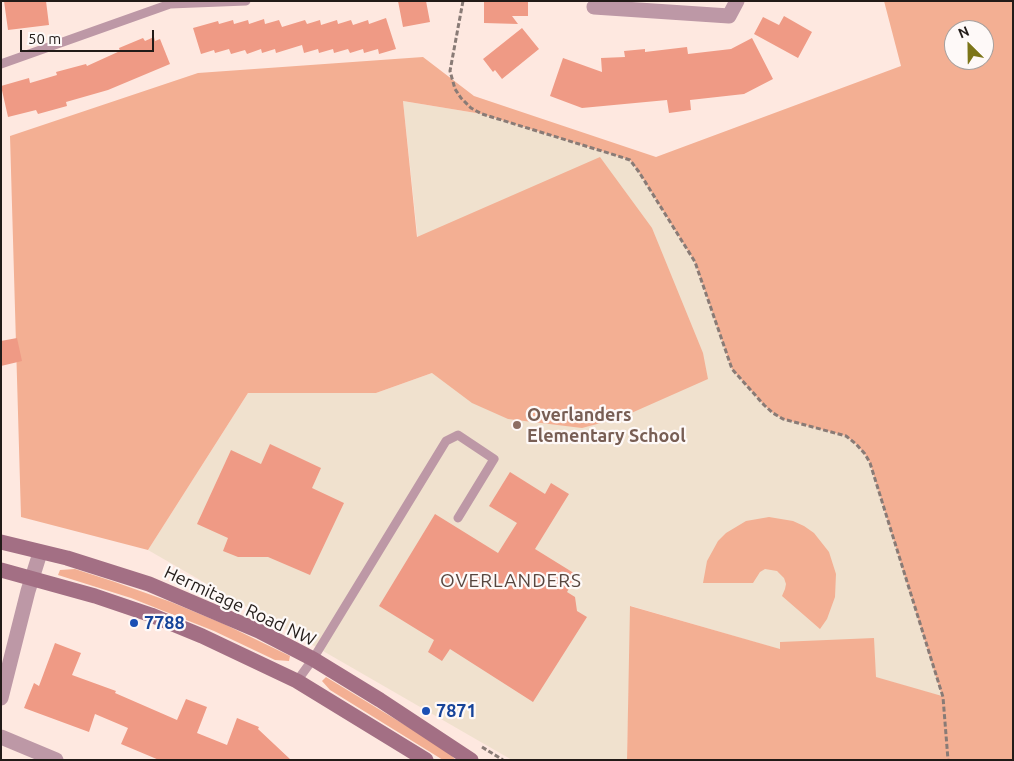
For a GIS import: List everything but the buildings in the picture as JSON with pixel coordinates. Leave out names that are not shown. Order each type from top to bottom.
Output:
[{"type":"street","points":[[594,7],[729,16],[737,1]]},
{"type":"street","name":"Hermitage Road NW","points":[[1,542],[40,553],[67,558],[149,584],[259,631],[313,660],[380,700],[471,760]]},
{"type":"street","points":[[1,698],[40,553]]},
{"type":"street","points":[[1,570],[32,577],[151,614],[202,636],[296,681],[426,760]]},
{"type":"street","points":[[1,736],[56,760]]},
{"type":"lane","points":[[1,64],[169,3],[246,1]]},
{"type":"lane","points":[[296,681],[313,660],[446,441],[458,435],[494,459],[458,518]]},
{"type":"path","points":[[463,1],[450,70],[455,89],[461,98],[471,108],[482,114],[630,160],[695,262],[732,369],[773,413],[783,419],[846,436],[865,454],[873,472],[943,697],[948,760]]},
{"type":"shaded area","points":[[884,1],[1013,1],[1013,760],[627,760],[630,606],[780,649],[780,642],[874,638],[876,677],[942,696],[870,463],[865,454],[846,436],[783,419],[773,413],[732,369],[695,262],[630,160],[482,114],[403,101],[417,237],[600,157],[652,228],[703,353],[708,379],[620,418],[582,428],[508,419],[472,403],[432,373],[376,393],[248,393],[148,550],[21,517],[10,136],[198,73],[423,57],[474,96],[656,157],[901,66]]},
{"type":"shaded area","name":"Overlanders Elementary School","points":[[403,101],[482,114],[630,160],[695,262],[732,369],[773,413],[783,419],[846,436],[865,454],[870,463],[943,697],[631,606],[627,760],[512,760],[148,550],[248,393],[376,393],[432,373]]},
{"type":"shaded area","points":[[769,517],[793,521],[804,526],[814,533],[829,552],[836,574],[835,597],[827,619],[820,629],[782,596],[786,584],[784,578],[777,571],[765,569],[760,572],[753,583],[703,583],[707,561],[718,541],[726,533],[746,521]]},
{"type":"shaded area","points":[[75,569],[171,602],[224,624],[290,656],[289,661],[275,660],[214,631],[131,598],[58,575],[60,570]]},
{"type":"shaded area","points":[[326,677],[446,750],[456,760],[443,760],[330,690],[322,681]]},
{"type":"place","name":"Overlanders Elementary School","points":[[517,425]]},
{"type":"place","name":"7788","points":[[134,623]]},
{"type":"place","name":"7871","points":[[426,711]]},
{"type":"district","name":"OVERLANDERS","points":[[511,581]]}]
